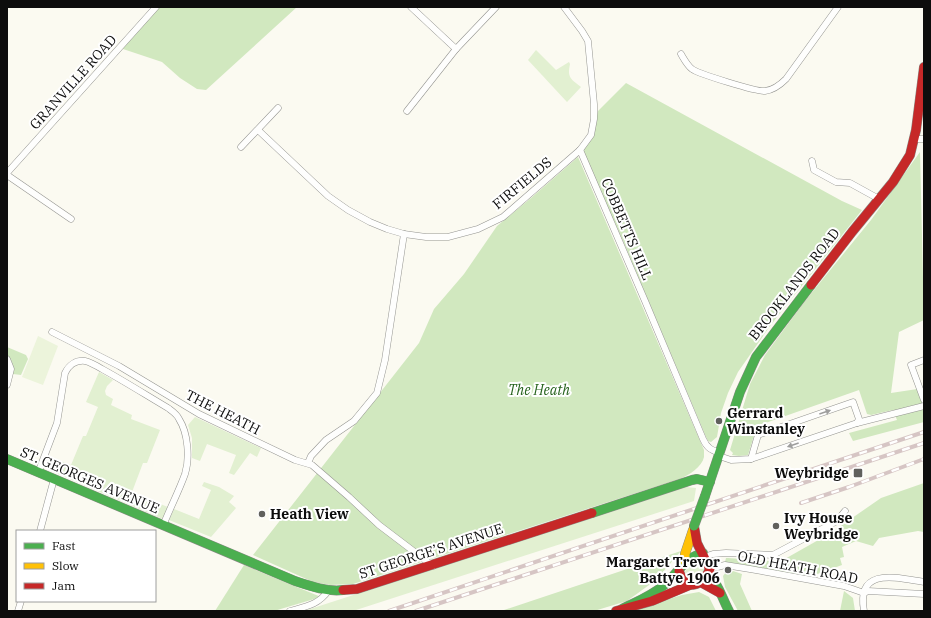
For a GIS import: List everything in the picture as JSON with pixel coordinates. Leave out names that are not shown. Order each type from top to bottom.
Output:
[{"type":"main road","name":"BROOKLANDS ROAD","points":[[685,561],[685,554],[694,526],[720,455],[740,392],[756,357],[852,232],[893,182],[910,155],[914,139],[924,67]]},
{"type":"main road","name":"ST. GEORGES AVENUE","points":[[7,460],[163,526]]},
{"type":"main road","name":"ST GEORGE’S AVENUE","points":[[163,526],[295,581],[316,588],[338,591],[357,589],[433,566],[697,478],[710,482]]},
{"type":"main road","points":[[694,526],[697,543],[704,555],[710,572],[717,583],[728,611]]},
{"type":"main road","points":[[619,610],[668,583],[679,572],[685,561],[690,557],[704,555]]},
{"type":"main road","points":[[679,572],[684,582],[694,586],[702,583],[710,572]]},
{"type":"main road","points":[[702,583],[720,593]]},
{"type":"main road","points":[[619,610],[652,601],[690,585]]},
{"type":"street","name":"GRANVILLE ROAD","points":[[7,174],[156,7]]},
{"type":"street","points":[[411,7],[456,49]]},
{"type":"street","points":[[407,111],[456,49],[496,7]]},
{"type":"street","points":[[564,7],[586,36],[588,41],[594,119],[591,135],[580,150]]},
{"type":"street","points":[[681,54],[693,70],[753,90],[764,91],[772,89],[780,85],[786,79],[838,7]]},
{"type":"street","points":[[241,147],[278,108]]},
{"type":"street","name":"FIRFIELDS","points":[[258,130],[328,196],[348,210],[387,229],[404,234],[426,237],[448,237],[478,229],[503,217],[580,150]]},
{"type":"street","points":[[914,139],[924,139]]},
{"type":"street","name":"COBBETTS HILL","points":[[580,150],[706,446],[720,455]]},
{"type":"street","points":[[812,161],[814,170],[836,182],[850,183],[879,199]]},
{"type":"street","points":[[7,174],[71,219]]},
{"type":"street","points":[[308,463],[326,440],[354,421],[377,393],[385,360],[404,234]]},
{"type":"street","name":"THE HEATH","points":[[52,332],[119,366],[199,414],[295,460],[312,465],[379,525],[433,566]]},
{"type":"street","points":[[7,359],[11,369],[7,386]]},
{"type":"street","points":[[924,360],[911,365],[924,400]]},
{"type":"street","points":[[38,473],[57,423],[68,367],[79,361],[86,361],[119,378],[168,408],[179,418],[186,439],[187,462],[185,473],[163,526]]},
{"type":"street","points":[[751,459],[758,435],[853,402],[859,419],[857,423]]},
{"type":"street","points":[[720,455],[726,459],[751,459],[857,423],[924,406]]},
{"type":"street","points":[[40,530],[54,479]]},
{"type":"street","points":[[704,555],[726,553],[774,555],[837,521],[845,511]]},
{"type":"street","name":"OLD HEATH ROAD","points":[[710,572],[725,565],[844,586],[864,593],[864,611]]},
{"type":"street","points":[[864,593],[869,583],[882,577],[924,582]]},
{"type":"street","points":[[290,611],[309,606],[322,600],[329,590]]},
{"type":"street","points":[[864,593],[868,591],[924,594]]},
{"type":"green space","points":[[154,7],[297,7],[206,90],[197,89],[180,78],[162,62],[117,47]]},
{"type":"green space","points":[[536,50],[556,70],[569,62],[569,72],[571,78],[581,87],[567,102],[528,60]]},
{"type":"green space","points":[[626,83],[842,201],[862,210],[770,326],[738,372],[721,413],[717,437],[711,442],[708,441],[706,437],[623,241],[582,149],[593,136],[598,111]]},
{"type":"green space","points":[[920,152],[924,320],[899,332],[891,393],[924,388],[924,422],[853,441],[849,433],[897,420],[893,410],[871,415],[867,414],[859,390],[757,426],[748,455],[732,455],[733,453],[730,450],[750,384],[765,355],[805,301],[871,220]]},
{"type":"green space","name":"The Heath","points":[[578,157],[704,450],[704,457],[701,464],[691,473],[680,479],[353,584],[330,585],[313,582],[253,555],[419,343],[434,309],[464,274],[497,226]]},
{"type":"green space","points":[[38,336],[58,346],[43,385],[22,377]]},
{"type":"green space","points":[[7,347],[26,355],[28,359],[21,375],[13,374],[12,362],[7,355]]},
{"type":"green space","points":[[99,372],[113,380],[107,386],[105,391],[106,395],[113,399],[111,405],[132,415],[131,419],[160,430],[147,463],[143,463],[132,492],[170,508],[165,520],[51,471],[54,458],[71,465],[83,436],[86,436],[98,407],[86,402]]},
{"type":"green space","points":[[195,417],[261,448],[257,457],[250,453],[234,475],[229,473],[236,455],[207,444],[200,461],[192,458],[192,438],[188,425]]},
{"type":"green space","points":[[204,482],[219,487],[234,496],[229,502],[236,508],[211,537],[169,520],[174,509],[199,519],[211,490],[202,486]]},
{"type":"green space","points":[[924,483],[924,532],[918,531],[879,538],[873,546],[856,541],[842,547],[844,557],[840,558],[842,565],[812,576],[725,562],[726,558],[769,561],[783,560],[829,534],[881,498]]},
{"type":"green space","points":[[686,487],[696,488],[694,501],[353,611],[304,611]]},
{"type":"green space","points":[[681,551],[656,580],[627,601],[594,611],[501,611]]},
{"type":"green space","points":[[695,559],[702,562],[705,568],[700,577],[693,579],[687,577],[685,572],[690,562]]},
{"type":"green space","points":[[244,565],[321,597],[274,611],[215,611]]},
{"type":"green space","points":[[733,571],[742,574],[740,584],[752,611],[738,611],[725,587],[723,576],[726,572]]},
{"type":"green space","points":[[844,591],[853,598],[855,611],[840,611]]},
{"type":"green space","points":[[699,592],[709,597],[716,611],[630,611],[682,595]]},
{"type":"railway","points":[[389,611],[924,432]]},
{"type":"railway","points":[[416,611],[924,443]]},
{"type":"railway","points":[[801,503],[924,459]]},
{"type":"traffic: fast","points":[[705,496],[740,392],[756,357],[811,285]]},
{"type":"traffic: fast","points":[[7,459],[295,581],[313,587],[343,590]]},
{"type":"traffic: fast","points":[[592,513],[692,480],[697,479],[710,482]]},
{"type":"traffic: fast","points":[[694,526],[705,496]]},
{"type":"traffic: fast","points":[[622,609],[658,590],[686,562],[696,555],[703,553]]},
{"type":"traffic: fast","points":[[709,574],[718,587],[729,611]]},
{"type":"traffic: slow","points":[[685,561],[685,554],[693,530]]},
{"type":"traffic: jam","points":[[811,285],[893,182],[910,155],[916,130],[924,67]]},
{"type":"traffic: jam","points":[[343,590],[357,589],[592,513]]},
{"type":"traffic: jam","points":[[679,571],[685,582],[690,585],[694,585],[703,580],[710,569],[697,543],[694,526]]},
{"type":"traffic: jam","points":[[702,583],[720,593]]},
{"type":"traffic: jam","points":[[616,611],[652,601],[690,585]]},
{"type":"place","name":"Gerrard Winstanley","points":[[719,421]]},
{"type":"place","name":"Weybridge","points":[[858,473]]},
{"type":"place","name":"Heath View","points":[[262,514]]},
{"type":"place","name":"Ivy House Weybridge","points":[[776,526]]},
{"type":"place","name":"Margaret Trevor Battye 1906","points":[[728,570]]}]
